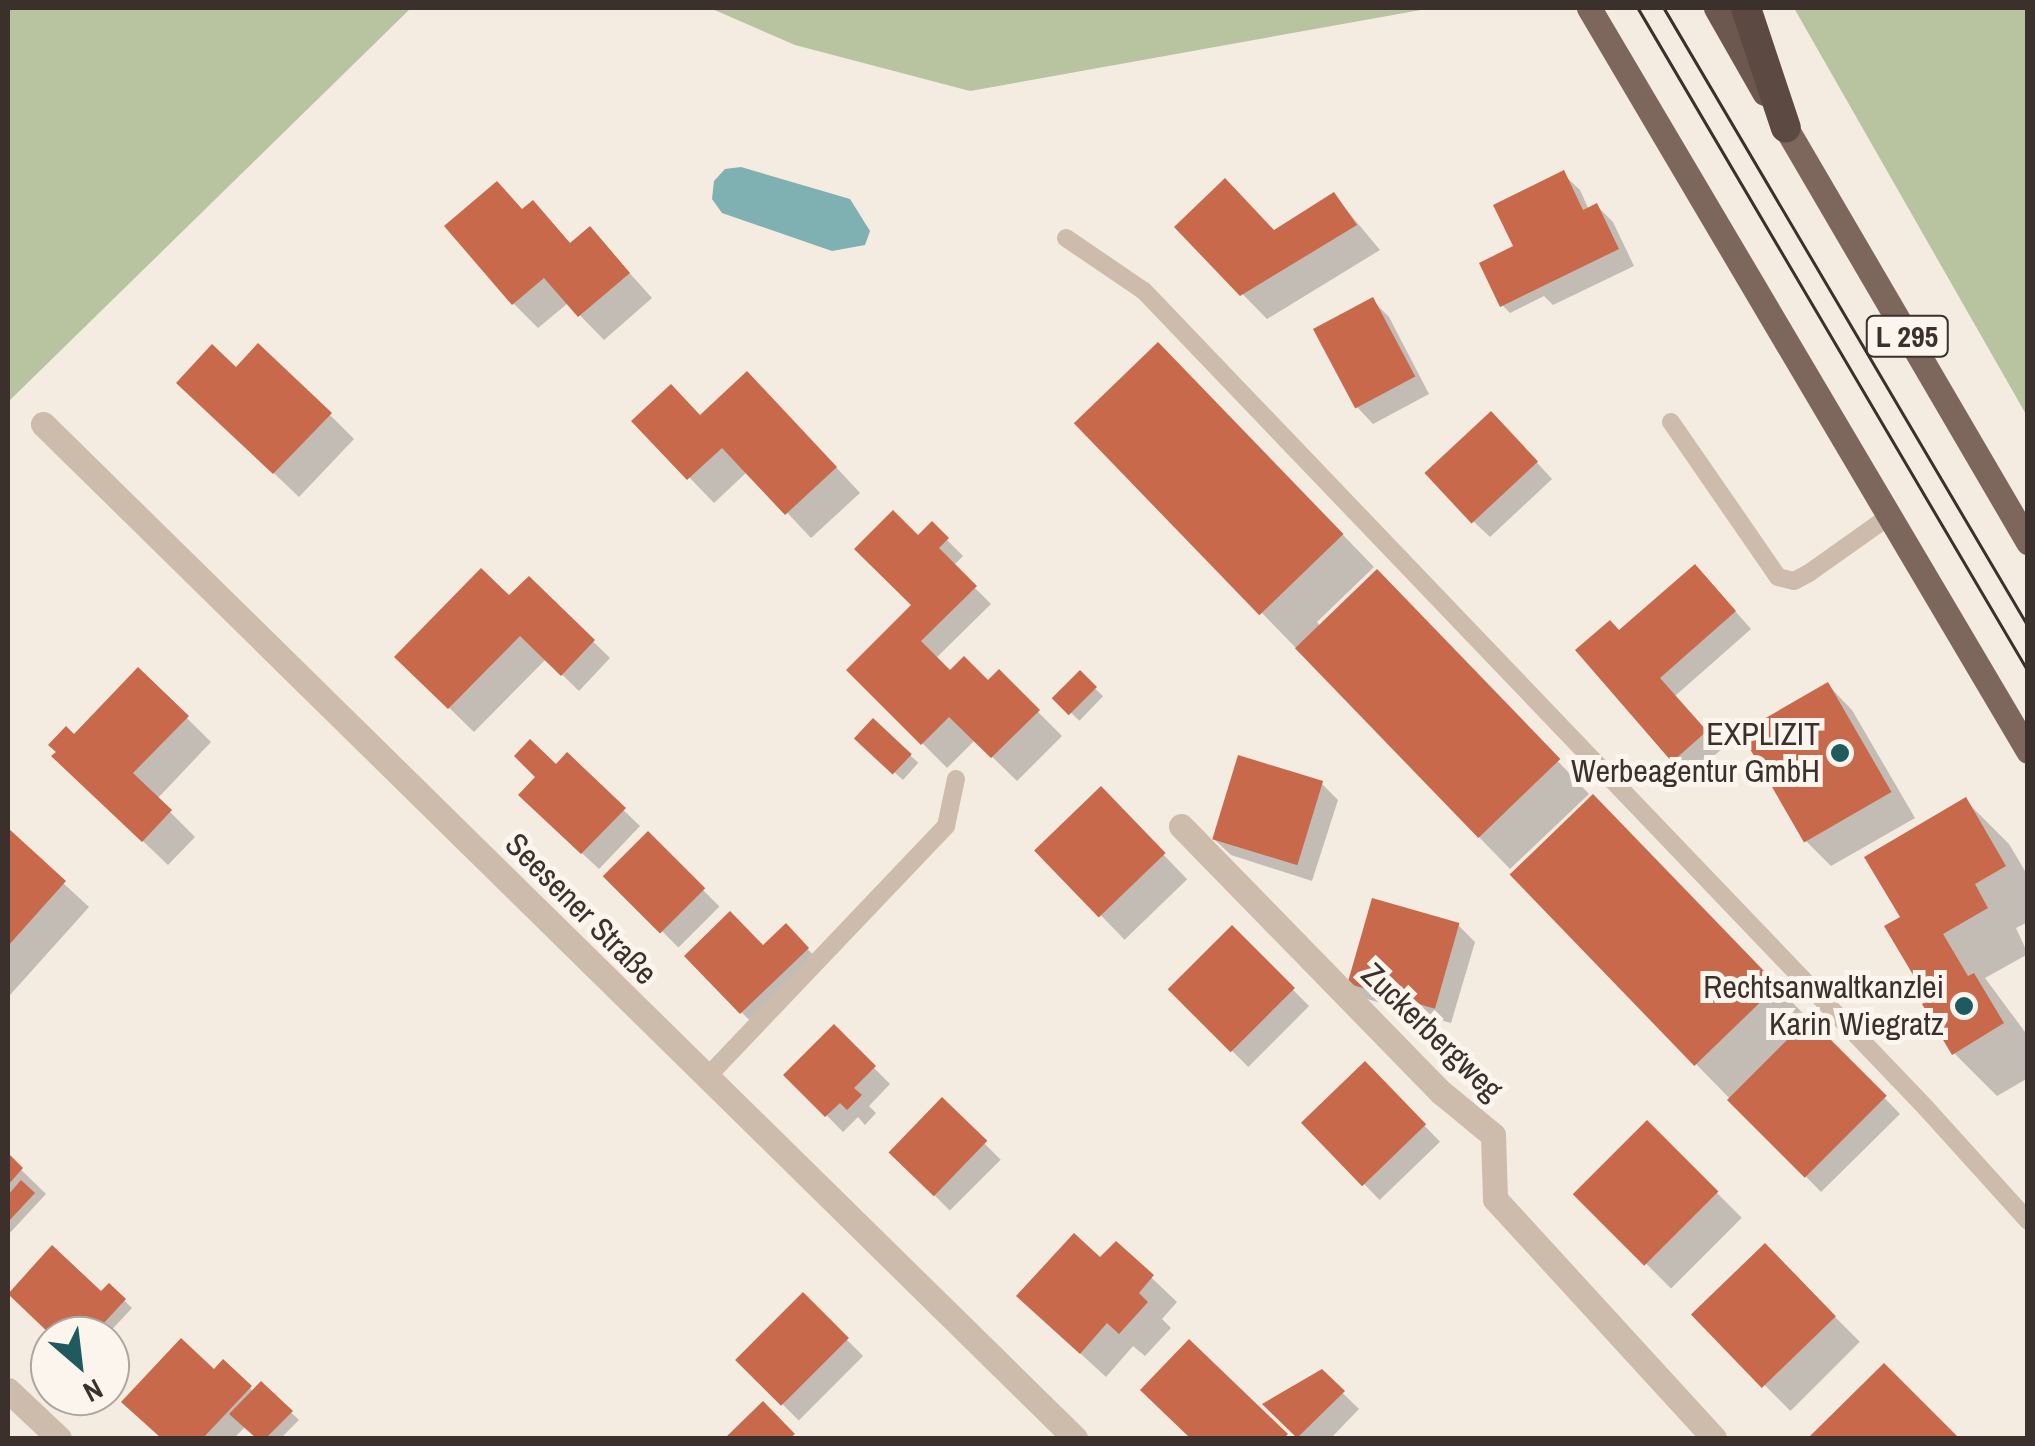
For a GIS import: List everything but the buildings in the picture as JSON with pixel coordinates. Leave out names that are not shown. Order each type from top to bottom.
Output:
[{"type":"highway","points":[[1718,8],[1786,128]]},
{"type":"highway","points":[[1746,8],[1786,128]]},
{"type":"main road","points":[[1589,8],[1856,466],[2028,751]]},
{"type":"main road","name":"L 295","points":[[1786,128],[2028,542]]},
{"type":"street","name":"Seesener Straße","points":[[43,424],[1075,1438]]},
{"type":"street","name":"Zuckerbergweg","points":[[1181,826],[1442,1093],[1493,1135],[1495,1199],[1714,1438]]},
{"type":"street","points":[[8,1390],[59,1438]]},
{"type":"lane","points":[[1066,238],[1144,291],[1926,1108],[2028,1222]]},
{"type":"lane","points":[[1671,422],[1778,576],[1794,582],[1888,518]]},
{"type":"lane","points":[[708,1077],[946,826],[956,779]]},
{"type":"green space","points":[[8,8],[411,8],[8,402]]},
{"type":"green space","points":[[710,8],[1432,8],[970,91],[795,45]]},
{"type":"green space","points":[[1794,8],[2027,8],[2027,416]]},
{"type":"water","points":[[741,167],[850,199],[870,231],[865,245],[832,251],[722,213],[712,199],[714,181],[725,169]]},
{"type":"tram line","points":[[1638,8],[2028,671]]},
{"type":"tram line","points":[[1664,8],[2028,626]]},
{"type":"place","name":"EXPLIZIT Werbeagentur GmbH","points":[[1840,753]]},
{"type":"place","name":"Rechtsanwaltkanzlei Karin Wiegratz","points":[[1964,1006]]}]
